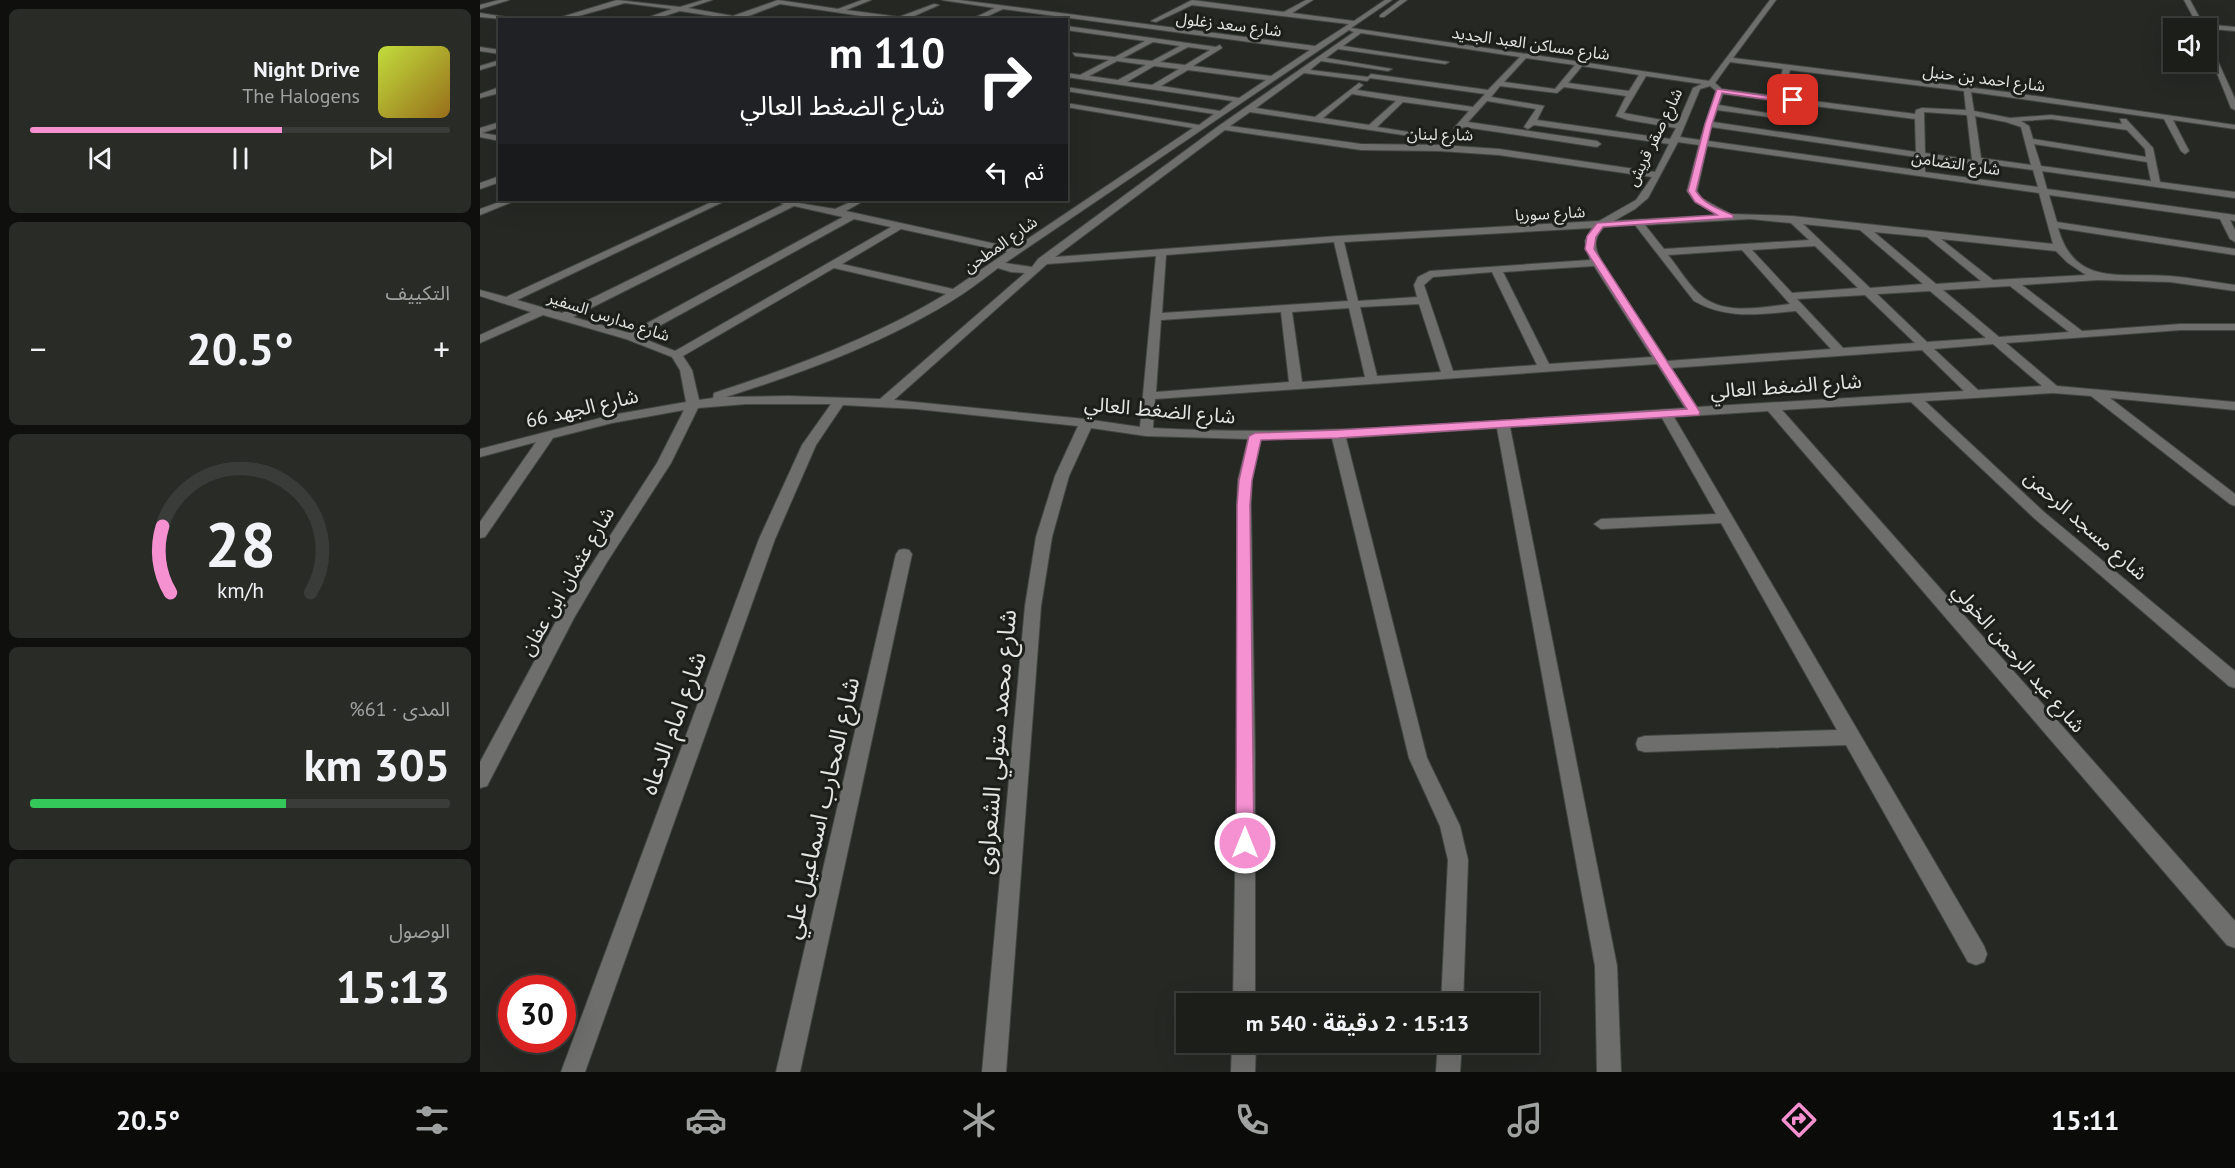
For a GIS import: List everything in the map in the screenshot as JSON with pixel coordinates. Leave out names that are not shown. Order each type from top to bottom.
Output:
[{"type":"street","points":[[480,6],[506,0]]},
{"type":"street","points":[[562,18],[622,0],[729,18]]},
{"type":"street","points":[[651,18],[709,0]]},
{"type":"street","points":[[837,10],[868,0]]},
{"type":"street","name":"شارع سعد زغلول","points":[[945,0],[1235,38],[1445,62]]},
{"type":"street","name":"شارع سعد زغلول","points":[[990,0],[1036,4],[1319,46]]},
{"type":"street","points":[[1286,14],[1310,0]]},
{"type":"street","name":"شارع المطحن","points":[[883,403],[1042,261],[1223,127],[1336,48],[1385,0]]},
{"type":"street","name":"شارع المطحن","points":[[693,404],[806,368],[902,326],[957,293],[1319,46],[1346,29],[1358,27],[1404,0]]},
{"type":"street","name":"شارع صقر قريش","points":[[1600,225],[1634,207],[1645,196],[1697,88],[1711,83],[1773,0]]},
{"type":"street","points":[[2187,0],[2196,18]]},
{"type":"street","points":[[737,18],[782,1],[891,18]]},
{"type":"street","points":[[1154,21],[1195,1]]},
{"type":"street","name":"شارع مساكن العبد الجديد","points":[[1195,1],[1286,14],[1462,46],[1711,83]]},
{"type":"street","points":[[901,18],[936,5]]},
{"type":"street","points":[[1247,10],[1256,5]]},
{"type":"street","points":[[978,18],[1003,8]]},
{"type":"street","points":[[830,18],[847,12]]},
{"type":"street","points":[[480,15],[498,18]]},
{"type":"street","points":[[480,25],[498,20]]},
{"type":"street","points":[[1104,40],[1134,25]]},
{"type":"street","points":[[1068,28],[1217,49]]},
{"type":"street","points":[[2217,28],[2235,29]]},
{"type":"street","points":[[1068,36],[1081,30]]},
{"type":"street","points":[[1153,88],[1235,38]]},
{"type":"street","points":[[1082,77],[1152,40]]},
{"type":"street","points":[[1119,83],[1186,45]]},
{"type":"street","points":[[1437,68],[1462,46]]},
{"type":"street","points":[[480,49],[498,52]]},
{"type":"street","points":[[1068,57],[1084,49]]},
{"type":"street","points":[[1075,54],[1271,78]]},
{"type":"street","points":[[1440,147],[1525,56]]},
{"type":"street","points":[[1320,59],[1401,70]]},
{"type":"street","name":"شارع احمد بن حنبل","points":[[1728,60],[1967,89],[2235,127]]},
{"type":"street","points":[[480,68],[498,63]]},
{"type":"street","points":[[2217,63],[2234,104]]},
{"type":"street","points":[[1498,84],[1560,90],[1580,64]]},
{"type":"street","points":[[1778,99],[1787,67]]},
{"type":"street","points":[[1317,119],[1382,68]]},
{"type":"street","points":[[1304,70],[1420,83],[1538,106],[1541,110],[1523,133]]},
{"type":"street","points":[[1644,73],[1619,114],[1620,116],[1680,126]]},
{"type":"street","points":[[1420,83],[1430,74]]},
{"type":"street","points":[[1068,75],[1239,100]]},
{"type":"street","name":"شارع صقر قريش","points":[[1711,83],[1720,91]]},
{"type":"street","points":[[1564,85],[1631,94]]},
{"type":"street","points":[[1068,89],[1220,113]]},
{"type":"street","points":[[1967,89],[1979,182]]},
{"type":"street","points":[[480,96],[498,91]]},
{"type":"street","points":[[1131,116],[1172,91]]},
{"type":"street","points":[[1730,216],[1711,209],[1698,200],[1692,191],[1708,124],[1720,91],[1919,117]]},
{"type":"street","points":[[1352,92],[1475,110]]},
{"type":"street","points":[[1371,128],[1402,99]]},
{"type":"street","points":[[1801,137],[1809,102]]},
{"type":"street","points":[[1068,105],[1199,127]]},
{"type":"street","points":[[1714,107],[1805,120]]},
{"type":"street","points":[[1249,109],[1447,140]]},
{"type":"street","points":[[1921,173],[1919,112],[1928,109],[2013,119],[2051,117],[2130,128]]},
{"type":"street","points":[[2111,109],[2149,148],[2156,184]]},
{"type":"street","points":[[2167,117],[2185,151]]},
{"type":"street","points":[[2013,119],[2025,126],[2059,248],[2078,267],[2098,277]]},
{"type":"street","name":"شارع التضامن","points":[[1532,122],[1604,133],[1704,143],[2235,218]]},
{"type":"street","points":[[1462,124],[1523,133],[1591,155],[1604,133]]},
{"type":"street","points":[[1708,124],[2235,195]]},
{"type":"street","points":[[480,133],[498,125]]},
{"type":"street","name":"شارع لبنان","points":[[1223,127],[1361,147],[1440,147],[1499,152],[1591,155],[1656,176]]},
{"type":"street","points":[[480,133],[497,139]]},
{"type":"street","points":[[480,144],[497,139]]},
{"type":"street","points":[[2029,141],[2151,160]]},
{"type":"street","points":[[480,180],[495,181]]},
{"type":"street","points":[[480,186],[495,181]]},
{"type":"street","points":[[480,212],[509,201]]},
{"type":"street","points":[[506,301],[720,201]]},
{"type":"street","points":[[783,201],[1016,251]]},
{"type":"street","points":[[837,212],[859,201]]},
{"type":"street","points":[[563,317],[793,203]]},
{"type":"street","points":[[630,337],[852,216]]},
{"type":"street","name":"شارع سوريا","points":[[1042,261],[1338,239],[1730,216],[1792,219],[2059,248]]},
{"type":"street","points":[[2223,216],[2235,239]]},
{"type":"street","points":[[1792,219],[1974,393]]},
{"type":"street","points":[[1638,223],[1698,299],[1707,305],[1734,311],[1798,306]]},
{"type":"street","points":[[2051,224],[2235,252]]},
{"type":"street","points":[[1600,225],[1591,236],[1590,249],[1597,263],[1694,412]]},
{"type":"street","points":[[676,355],[900,226]]},
{"type":"street","points":[[1860,226],[2053,389]]},
{"type":"street","points":[[1929,234],[1991,284]]},
{"type":"street","points":[[1338,239],[1372,380]]},
{"type":"street","points":[[1028,243],[1058,249]]},
{"type":"street","points":[[1662,252],[1817,243]]},
{"type":"street","points":[[1744,247],[1840,352]]},
{"type":"street","points":[[1146,432],[1161,253]]},
{"type":"street","points":[[1448,375],[1419,285],[1422,279],[1430,274],[1597,263]]},
{"type":"street","points":[[997,264],[1011,269],[1032,270]]},
{"type":"street","points":[[833,265],[957,293]]},
{"type":"street","points":[[1496,269],[1545,368]]},
{"type":"street","points":[[1789,296],[2098,277],[2170,279],[2235,288]]},
{"type":"street","points":[[2012,282],[2079,334]]},
{"type":"street","name":"شارع مدارس السفير","points":[[480,293],[630,337],[676,355],[686,370],[693,404]]},
{"type":"street","points":[[1155,317],[1424,300]]},
{"type":"street","points":[[1286,309],[1296,386]]},
{"type":"street","points":[[480,339],[542,311]]},
{"type":"street","points":[[1149,396],[1545,368],[1840,352],[2181,327],[2235,327]]},
{"type":"street","name":"شارع الضغط العالي","points":[[693,404],[744,400],[883,403],[1086,423],[1146,432],[1255,436],[1338,434],[2053,389],[2235,406]]},
{"type":"street","points":[[2095,392],[2235,501]]},
{"type":"street","name":"شارع مسجد الرحمن","points":[[1912,397],[2039,515],[2235,681]]},
{"type":"street","name":"شارع امام الدعاه","points":[[573,1072],[767,539],[809,445],[839,401]]},
{"type":"street","name":"شارع الجهد 66","points":[[480,453],[548,435],[693,404]]},
{"type":"street","name":"شارع عثمان ابن عفان","points":[[480,780],[567,616],[601,559],[664,463],[693,404]]},
{"type":"street","name":"شارع عبد الرحمن الخولي","points":[[1772,407],[2235,937]]},
{"type":"street","points":[[1666,414],[1976,954]]},
{"type":"street","name":"شارع محمد متولي الشعراوى","points":[[994,1072],[1033,606],[1044,537],[1062,476],[1086,423]]},
{"type":"street","points":[[1503,424],[1606,966],[1609,1072]]},
{"type":"street","points":[[1338,434],[1418,758],[1450,826],[1458,860],[1452,993]]},
{"type":"street","points":[[480,533],[548,435]]},
{"type":"street","points":[[1244,993],[1246,752],[1244,505],[1245,480],[1255,436]]},
{"type":"street","points":[[1601,525],[1726,518]]},
{"type":"street","name":"شارع المحارب اسماعيل علي","points":[[788,1072],[904,554]]},
{"type":"street","points":[[1645,744],[1851,736]]},
{"type":"street","points":[[1244,1053],[1244,1072]]},
{"type":"street","points":[[1448,1072],[1449,1053]]},
{"type":"route","points":[[1245,843],[1244,505],[1245,480],[1255,436],[1338,434],[1694,412],[1597,263],[1590,249],[1591,236],[1600,225],[1730,216],[1711,209],[1698,200],[1692,191],[1708,124],[1720,91],[1793,100]]}]
